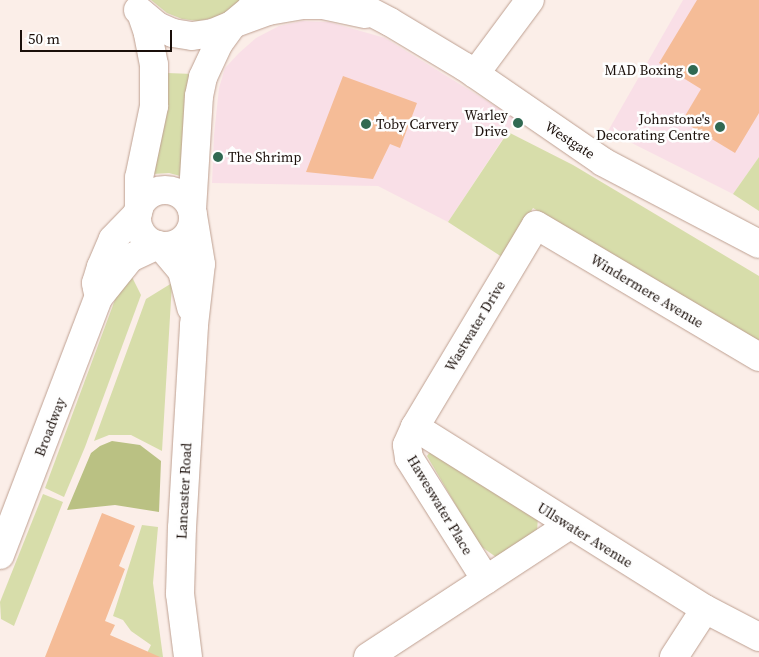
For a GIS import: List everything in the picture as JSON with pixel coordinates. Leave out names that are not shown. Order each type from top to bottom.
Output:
[{"type":"street","points":[[234,24],[250,10],[256,0]]},
{"type":"street","name":"Westgate","points":[[348,0],[390,22],[475,74],[604,162],[759,244]]},
{"type":"street","points":[[475,74],[530,0]]},
{"type":"street","points":[[133,5],[148,33],[154,66],[154,106],[139,178],[138,211],[138,224],[142,234],[150,242],[160,245],[176,244],[187,236],[193,223],[193,213],[189,204],[179,193],[165,190],[147,197],[138,211]]},
{"type":"street","name":"Westgate","points":[[133,5],[157,26],[173,33],[192,36],[213,33],[268,11],[301,5],[344,8],[390,22]]},
{"type":"street","name":"Lancaster Road","points":[[188,657],[180,594],[194,324],[201,264],[193,213],[199,96],[203,77],[219,43],[234,24]]},
{"type":"street","name":"Broadway","points":[[98,298],[96,283],[107,253],[114,239],[138,211]]},
{"type":"street","name":"Windermere Avenue","points":[[536,225],[759,358]]},
{"type":"street","name":"Wastwater Drive","points":[[415,427],[536,225]]},
{"type":"street","name":"Lancaster Road","points":[[160,245],[182,271],[194,324]]},
{"type":"street","name":"Broadway","points":[[0,555],[7,518],[98,298],[130,258],[160,245]]},
{"type":"street","name":"Ullswater Avenue","points":[[415,427],[704,609],[758,634]]},
{"type":"street","name":"Haweswater Place","points":[[415,427],[408,446],[409,458],[486,580]]},
{"type":"street","points":[[368,657],[570,525]]},
{"type":"street","points":[[674,657],[704,609]]},
{"type":"shaded area","points":[[683,0],[759,0],[759,157],[733,194],[608,131]]},
{"type":"shaded area","points":[[302,21],[329,22],[385,38],[516,119],[448,222],[378,186],[212,183],[214,135],[219,88],[225,68],[256,38],[279,26]]},
{"type":"green space","points":[[151,0],[240,0],[227,12],[213,18],[198,21],[182,19],[167,13]]},
{"type":"green space","points":[[167,73],[193,74],[184,177],[169,173],[153,174]]},
{"type":"green space","points":[[508,132],[573,165],[759,276],[759,342],[533,208],[502,257],[448,222]]},
{"type":"green space","points":[[759,157],[759,211],[733,194]]},
{"type":"green space","points":[[131,275],[141,295],[85,447],[64,497],[45,488],[116,297]]},
{"type":"green space","points":[[172,283],[162,451],[131,435],[109,435],[94,441],[146,299]]},
{"type":"green space","points":[[112,441],[140,445],[161,461],[159,512],[115,505],[67,510],[91,453],[100,446]]},
{"type":"green space","points":[[432,449],[538,516],[537,532],[520,547],[496,557],[479,545],[427,456]]},
{"type":"green space","points":[[43,494],[63,502],[14,626],[1,619],[0,602]]},
{"type":"green space","points":[[142,525],[158,527],[153,583],[163,657],[145,657],[151,645],[131,631],[123,620],[113,616]]},
{"type":"building","points":[[697,0],[759,0],[759,113],[735,153],[682,121],[701,89],[659,63]]},
{"type":"building","name":"Toby Carvery","points":[[343,76],[417,103],[400,148],[390,144],[373,179],[306,172]]},
{"type":"building","points":[[102,513],[135,526],[119,566],[125,569],[105,621],[115,625],[110,635],[160,657],[45,657]]},
{"type":"place","name":"MAD Boxing","points":[[693,70]]},
{"type":"place","name":"Warley Drive","points":[[518,123]]},
{"type":"place","name":"Toby Carvery","points":[[366,124]]},
{"type":"place","name":"Johnstone's Decorating Centre","points":[[720,127]]},
{"type":"place","name":"The Shrimp","points":[[218,157]]}]
